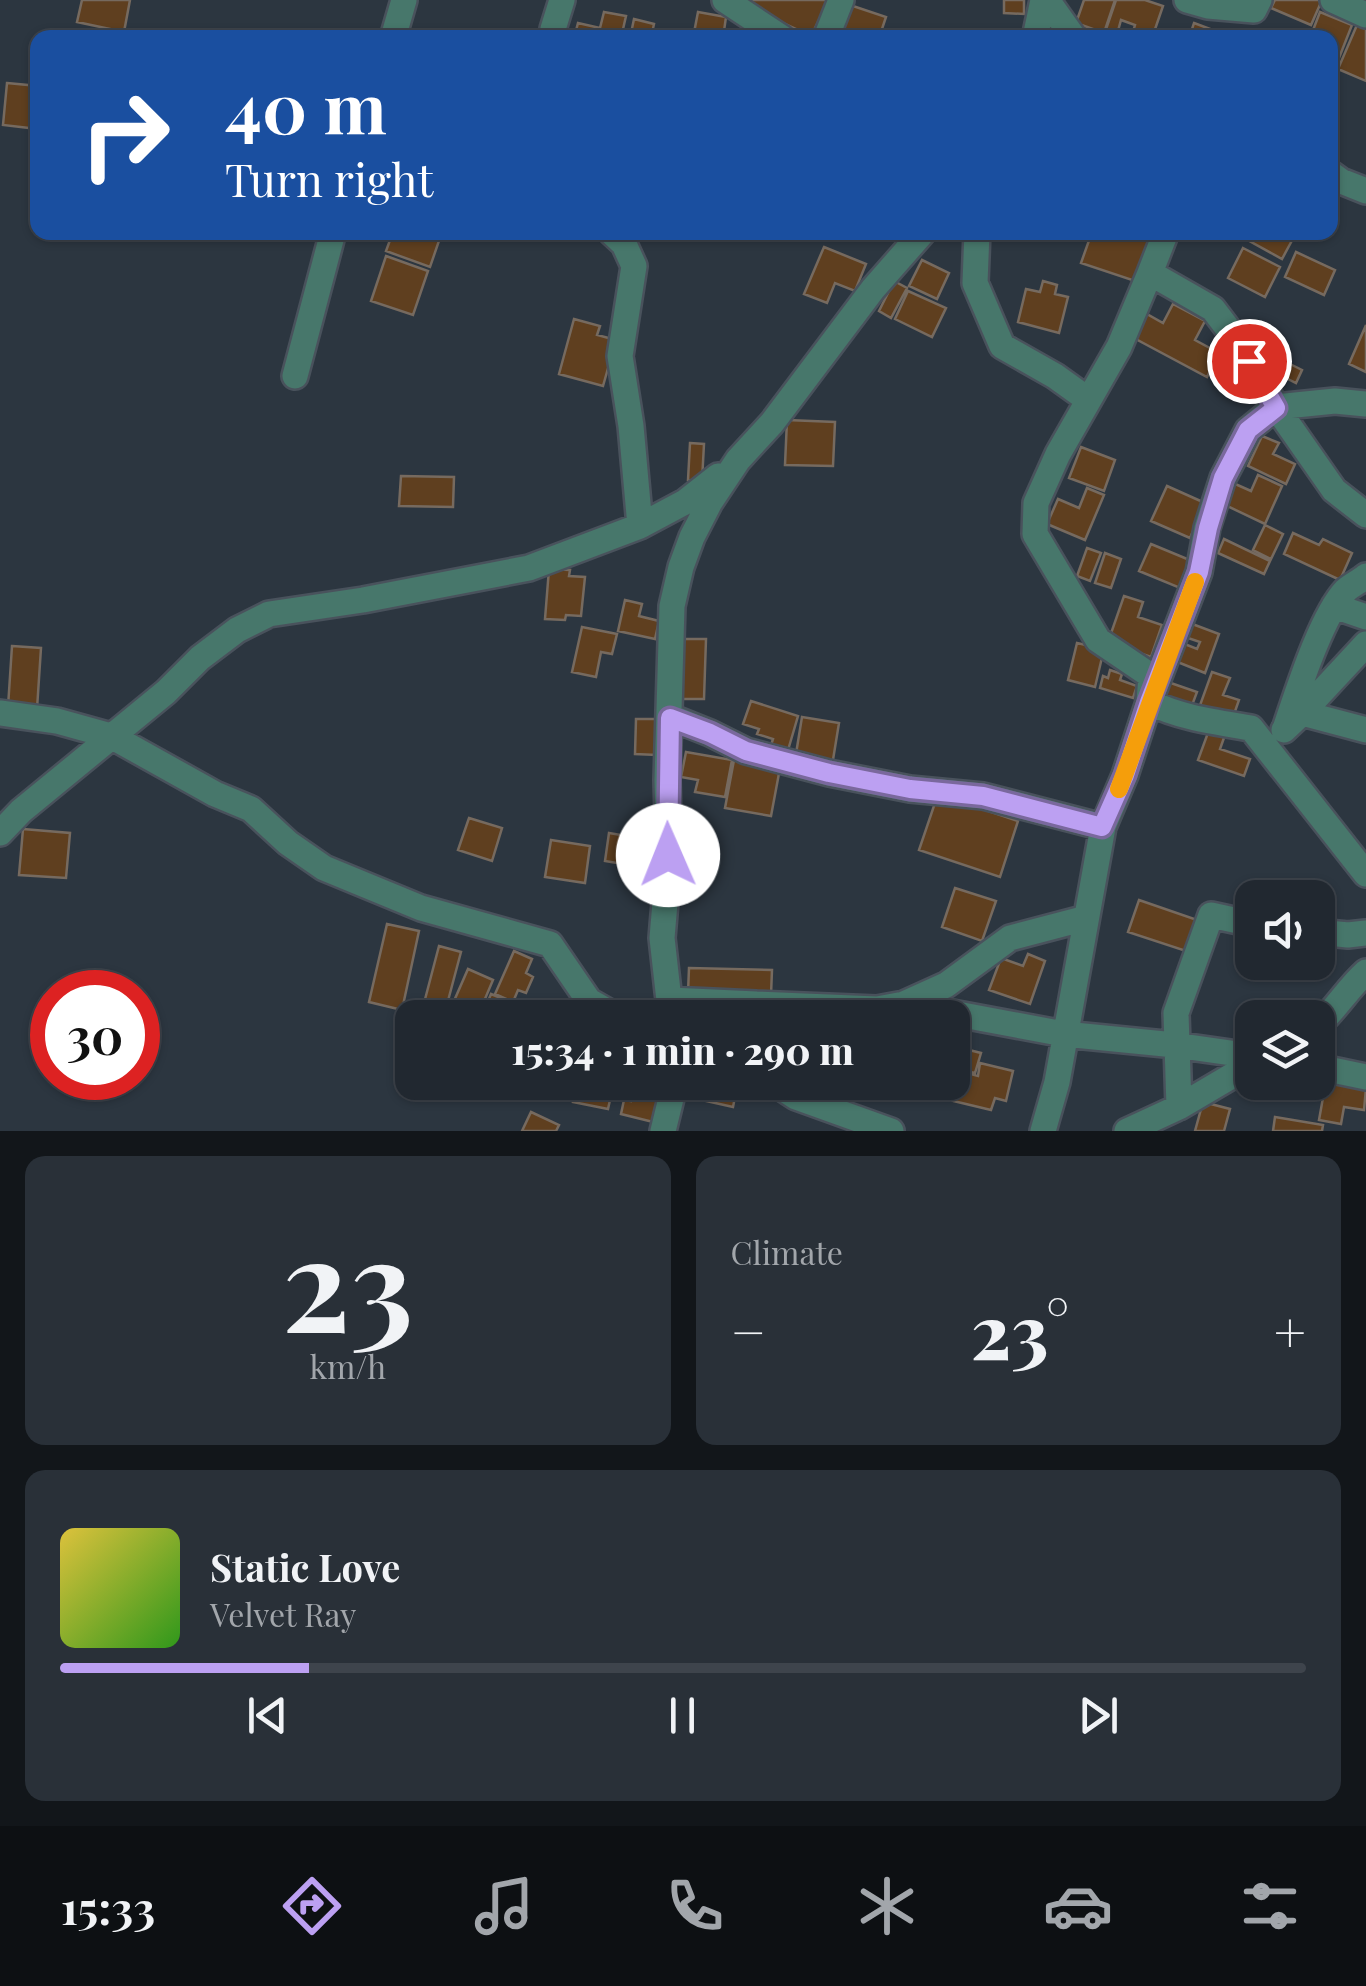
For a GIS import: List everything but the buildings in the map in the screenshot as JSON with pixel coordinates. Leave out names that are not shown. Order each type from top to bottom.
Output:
[{"type":"street","points":[[395,30],[404,0]]},
{"type":"street","points":[[553,30],[562,0]]},
{"type":"street","points":[[725,0],[770,30]]},
{"type":"street","points":[[829,30],[841,0]]},
{"type":"street","points":[[1037,30],[1045,0]]},
{"type":"street","points":[[1045,0],[1068,30]]},
{"type":"street","points":[[1187,0],[1254,10],[1259,0]]},
{"type":"street","points":[[1333,0],[1366,15]]},
{"type":"street","points":[[1338,179],[1366,191]]},
{"type":"street","points":[[295,376],[331,240]]},
{"type":"street","points":[[619,240],[634,266],[620,356],[640,526]]},
{"type":"street","points":[[670,1000],[662,938],[668,855],[672,606],[692,536],[738,460],[772,423],[873,288],[916,240]]},
{"type":"street","points":[[977,240],[975,283],[1002,346],[1087,399]]},
{"type":"street","points":[[1149,702],[1150,676],[1098,640],[1034,534],[1036,503],[1087,399],[1119,347],[1163,240]]},
{"type":"street","points":[[1150,274],[1213,309],[1334,490],[1366,515]]},
{"type":"street","points":[[1043,1131],[1056,1082],[1102,827],[1125,775],[1199,572],[1223,478],[1248,430],[1276,408],[1335,401],[1366,404]]},
{"type":"street","points":[[0,832],[236,630],[269,614],[501,575],[561,556],[640,526],[685,502],[738,460]]},
{"type":"street","points":[[1294,721],[1318,639],[1334,606],[1347,589],[1366,576]]},
{"type":"street","points":[[1334,606],[1366,617]]},
{"type":"street","points":[[1265,748],[1366,644]]},
{"type":"street","points":[[1149,702],[1200,720],[1250,728],[1366,874]]},
{"type":"street","points":[[0,713],[58,721],[111,736],[251,809],[288,843],[324,868],[421,908],[550,944],[588,1000]]},
{"type":"street","points":[[670,718],[746,751],[829,773],[910,789],[983,796],[1102,827]]},
{"type":"street","points":[[1294,721],[1366,730]]},
{"type":"street","points":[[1179,1107],[1176,1013],[1211,915],[1235,920]]},
{"type":"street","points":[[913,1000],[946,986],[1010,938],[1086,918]]},
{"type":"street","points":[[1335,934],[1366,933]]},
{"type":"street","points":[[1335,1008],[1366,972]]},
{"type":"street","points":[[970,1016],[1064,1034],[1235,1053]]},
{"type":"street","points":[[1335,1070],[1366,1077]]},
{"type":"street","points":[[1127,1131],[1179,1107],[1235,1074]]},
{"type":"street","points":[[663,1131],[670,1100]]},
{"type":"street","points":[[802,1100],[891,1131]]},
{"type":"slow traffic","points":[[1119,789],[1195,582]]},
{"type":"route","points":[[668,855],[670,718],[746,751],[829,773],[910,789],[983,796],[1102,827],[1125,775],[1199,572],[1223,478],[1248,430],[1276,408],[1249,361]]}]
